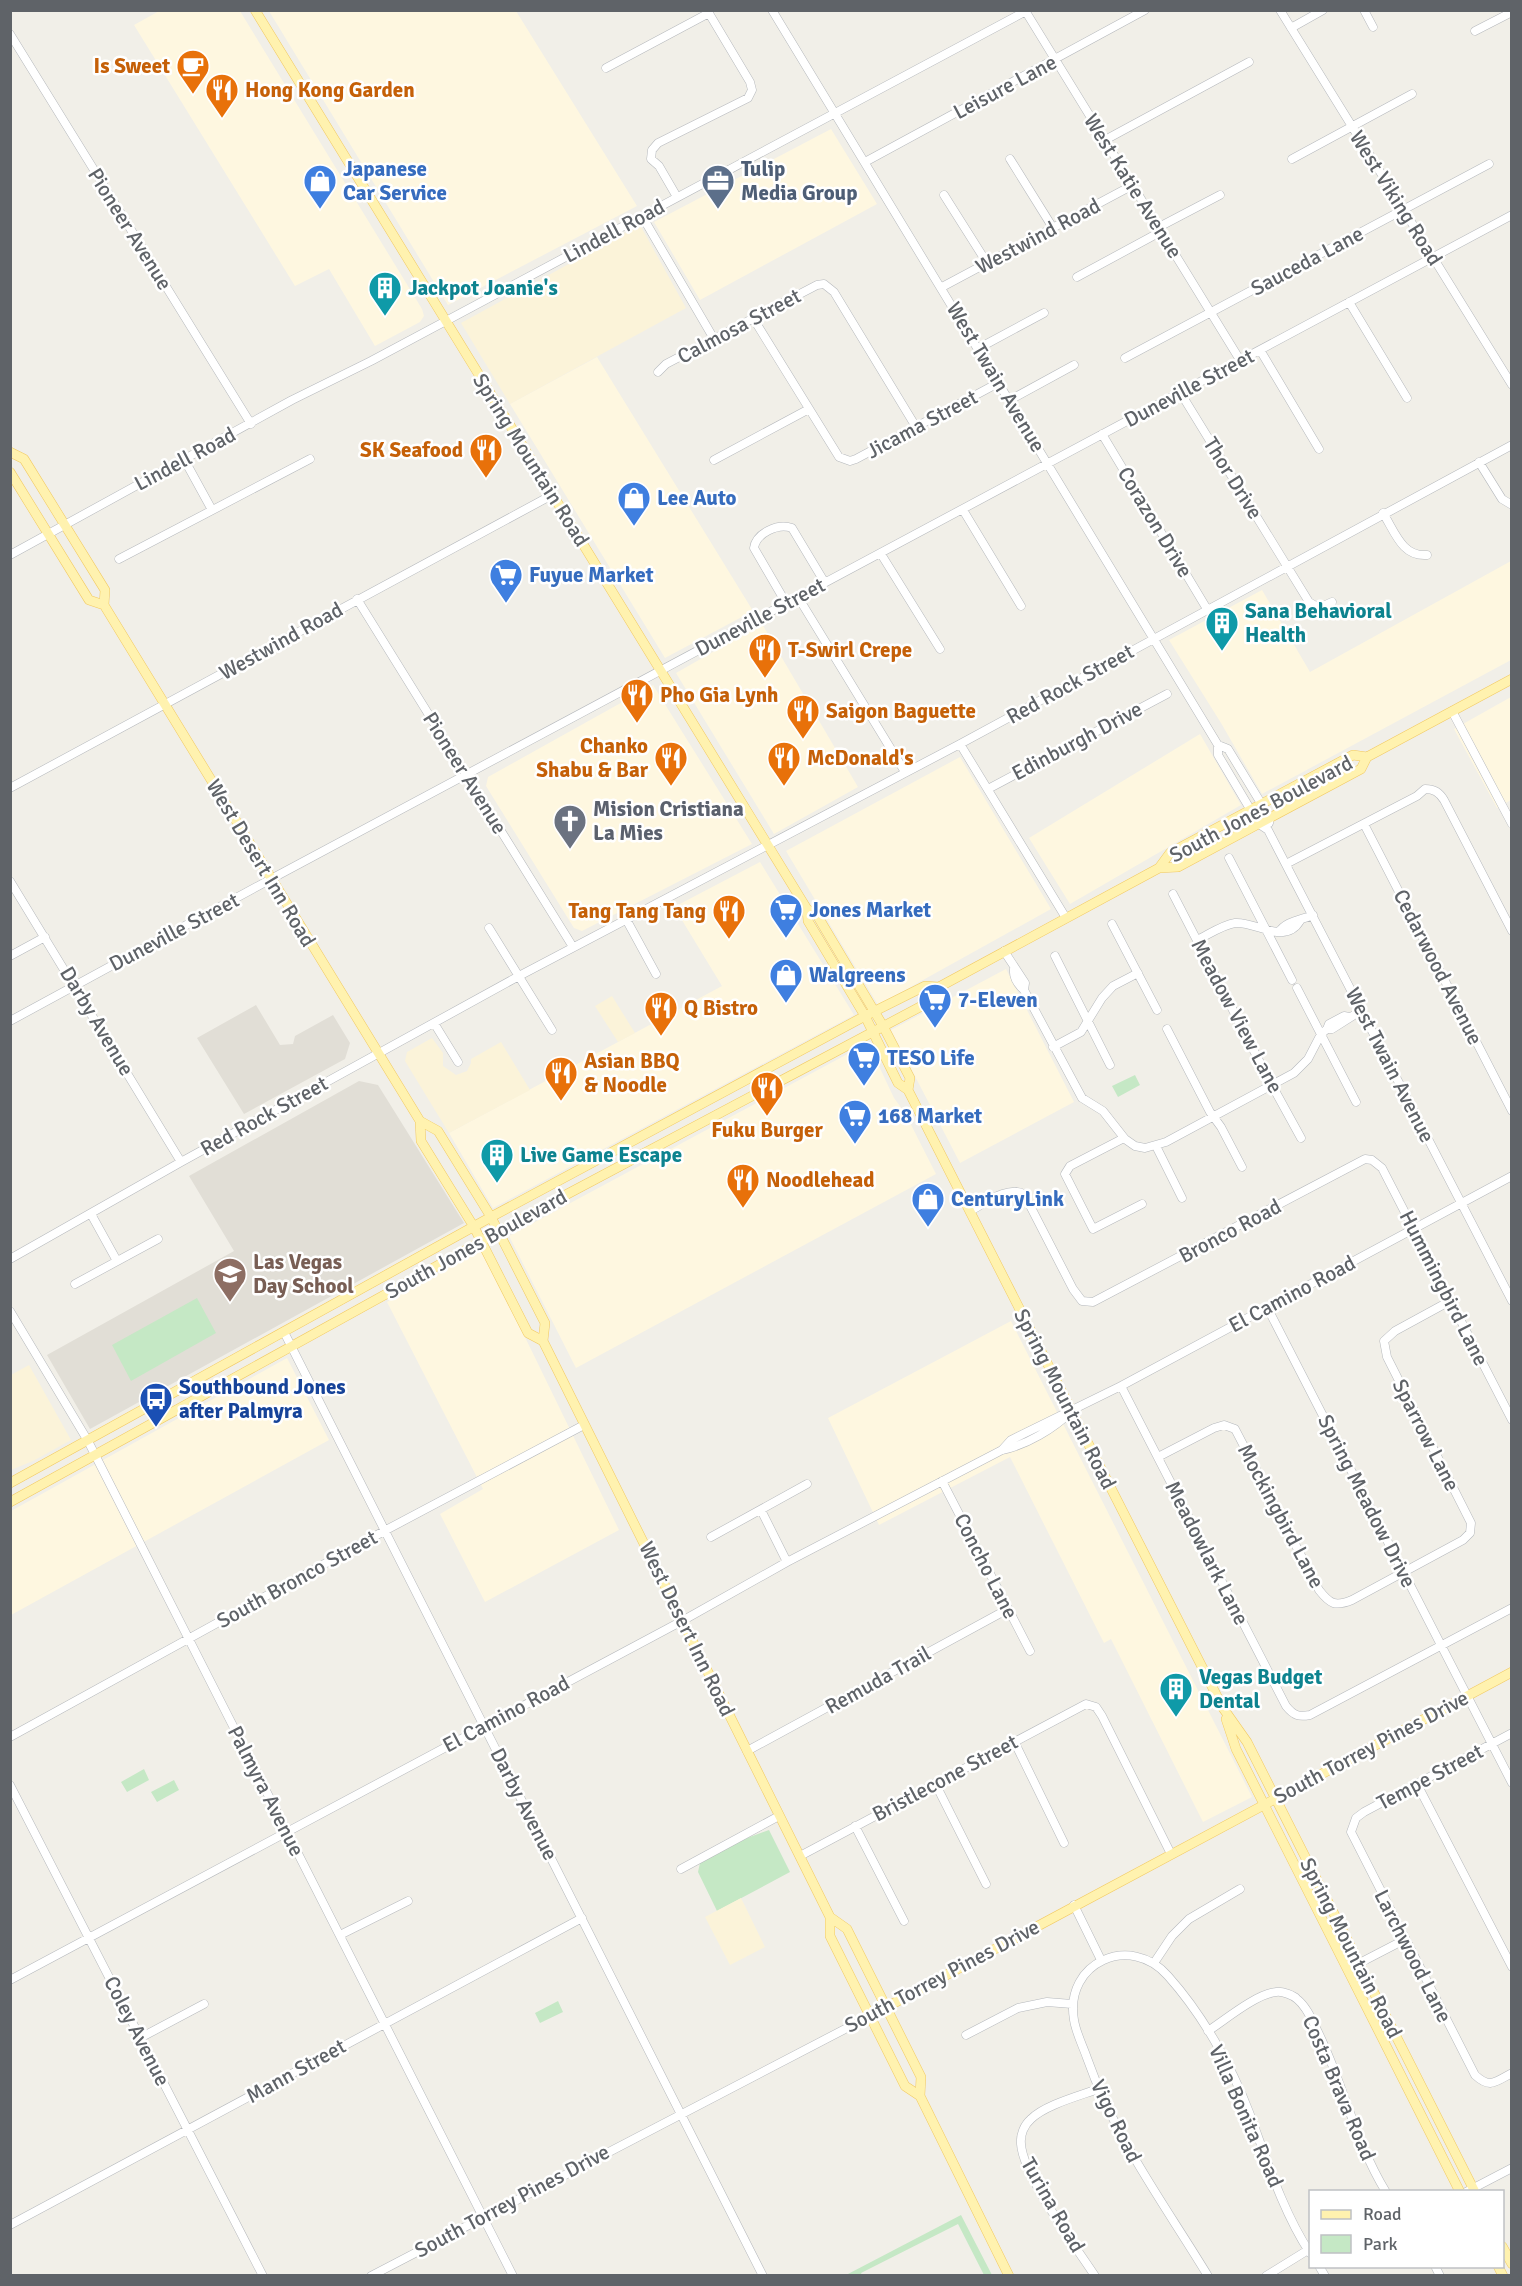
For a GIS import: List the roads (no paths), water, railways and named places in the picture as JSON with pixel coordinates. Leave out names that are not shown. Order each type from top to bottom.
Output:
[{"type":"main road","name":"Spring Mountain Road","points":[[255,10],[807,909],[808,921],[865,1017],[898,1083],[908,1090],[1223,1708],[1247,1742],[1471,2190]]},
{"type":"main road","name":"West Desert Inn Road","points":[[10,452],[24,459],[105,590],[104,605],[378,1054],[420,1121],[438,1131],[499,1232],[545,1323],[543,1341],[830,1917],[830,1936],[905,2086],[920,2096]]},
{"type":"main road","name":"West Desert Inn Road","points":[[10,472],[89,600],[104,605]]},
{"type":"main road","name":"South Jones Boulevard","points":[[1159,867],[1178,867],[1259,824],[1361,769],[1367,757],[1512,679]]},
{"type":"main road","name":"South Jones Boulevard","points":[[10,1484],[474,1227],[875,1011],[926,986],[939,987],[1159,867],[1170,853],[1353,755],[1367,757]]},
{"type":"main road","name":"Spring Mountain Road","points":[[807,909],[817,915],[875,1011],[910,1078],[908,1090]]},
{"type":"main road","name":"South Jones Boulevard","points":[[10,1502],[481,1241],[933,1000],[939,987]]},
{"type":"main road","name":"West Desert Inn Road","points":[[420,1121],[421,1142],[474,1227],[528,1332],[543,1341]]},
{"type":"main road","points":[[669,1122],[681,1133]]},
{"type":"main road","name":"South Torrey Pines Drive","points":[[870,2016],[1512,1672]]},
{"type":"main road","name":"Spring Mountain Road","points":[[1223,1708],[1236,1749],[1459,2190]]},
{"type":"main road","name":"West Desert Inn Road","points":[[830,1917],[847,1929],[921,2077],[920,2096],[1009,2276]]},
{"type":"main road","points":[[1504,2248],[1512,2264]]},
{"type":"street","name":"West Twain Avenue","points":[[772,10],[1154,638],[1218,745],[1218,755],[1259,824],[1268,830],[1512,1301]]},
{"type":"street","name":"Leisure Lane","points":[[865,162],[1145,10]]},
{"type":"street","name":"West Viking Road","points":[[1280,10],[1512,385]]},
{"type":"street","points":[[1291,28],[1323,10]]},
{"type":"street","points":[[1364,10],[1373,27]]},
{"type":"street","name":"Lindell Road","points":[[10,555],[184,459],[1027,11]]},
{"type":"street","name":"West Katie Avenue","points":[[1027,11],[1240,360]]},
{"type":"street","points":[[606,68],[708,12],[750,82],[752,90],[748,98],[658,143],[652,150],[651,159],[658,166],[677,198]]},
{"type":"street","points":[[1475,31],[1512,12]]},
{"type":"street","name":"Pioneer Avenue","points":[[10,34],[250,424]]},
{"type":"street","points":[[1105,140],[1249,63]]},
{"type":"street","points":[[1292,159],[1412,94]]},
{"type":"street","points":[[1010,159],[1053,228]]},
{"type":"street","name":"Sauceda Lane","points":[[1125,358],[1489,164]]},
{"type":"street","name":"Westwind Road","points":[[942,287],[1133,185]]},
{"type":"street","points":[[944,195],[987,263]]},
{"type":"street","points":[[1077,277],[1220,195]]},
{"type":"street","name":"Duneville Street","points":[[10,1021],[660,670],[1512,215]]},
{"type":"street","points":[[642,216],[714,339]]},
{"type":"street","name":"Calmosa Street","points":[[658,372],[666,364],[817,285],[824,284],[834,292],[916,427]]},
{"type":"street","points":[[1349,302],[1407,398]]},
{"type":"street","points":[[979,348],[1044,314]]},
{"type":"street","points":[[714,460],[809,409],[753,318]]},
{"type":"street","points":[[1260,350],[1319,449]]},
{"type":"street","points":[[1010,400],[1074,365]]},
{"type":"street","name":"Jicama Street","points":[[809,409],[839,457],[856,459],[1000,382]]},
{"type":"street","name":"Thor Drive","points":[[1180,392],[1310,602],[1319,608],[1332,602]]},
{"type":"street","name":"Corazon Drive","points":[[1102,434],[1207,609]]},
{"type":"street","name":"Red Rock Street","points":[[10,1259],[519,976],[960,744],[1512,445]]},
{"type":"street","points":[[184,459],[212,510]]},
{"type":"street","points":[[119,559],[310,459]]},
{"type":"street","points":[[1479,462],[1502,499],[1512,505]]},
{"type":"street","name":"Westwind Road","points":[[10,788],[552,495]]},
{"type":"street","points":[[963,510],[1021,606]]},
{"type":"street","points":[[1383,513],[1405,549],[1416,556],[1427,555]]},
{"type":"street","points":[[786,603],[754,548],[758,537],[779,526],[792,528],[825,582]]},
{"type":"street","points":[[881,554],[940,649]]},
{"type":"street","points":[[798,597],[905,772]]},
{"type":"street","name":"Pioneer Avenue","points":[[357,599],[573,947]]},
{"type":"street","name":"Edinburgh Drive","points":[[988,789],[1167,694]]},
{"type":"street","points":[[1452,711],[1512,824]]},
{"type":"street","points":[[960,744],[1066,918]]},
{"type":"street","name":"West Twain Avenue","points":[[1218,745],[1228,749],[1270,818]]},
{"type":"street","points":[[1286,864],[1417,796],[1425,789],[1433,789],[1444,800],[1512,931]]},
{"type":"street","points":[[1268,830],[1270,818]]},
{"type":"street","name":"Cedarwood Avenue","points":[[1364,824],[1512,1111]]},
{"type":"street","points":[[1229,858],[1293,980]]},
{"type":"street","name":"Darby Avenue","points":[[10,881],[181,1162]]},
{"type":"street","name":"Meadow View Lane","points":[[1173,894],[1301,1138]]},
{"type":"street","points":[[1197,940],[1236,923],[1279,932],[1281,927],[1313,915]]},
{"type":"street","points":[[626,919],[656,974]]},
{"type":"street","points":[[1112,924],[1157,1010]]},
{"type":"street","points":[[489,928],[552,1030]]},
{"type":"street","points":[[10,956],[45,937]]},
{"type":"street","points":[[1004,951],[1025,983],[1024,990],[1082,1098],[1103,1111],[1124,1138],[1135,1146],[1145,1148],[1156,1146],[1214,1118],[1294,1072],[1308,1059],[1329,1024],[1362,1010]]},
{"type":"street","points":[[1055,956],[1110,1065]]},
{"type":"street","points":[[1053,1047],[1081,1032],[1102,998],[1113,986],[1138,973]]},
{"type":"street","points":[[1297,988],[1324,1031],[1356,1102]]},
{"type":"street","points":[[434,1023],[458,1062]]},
{"type":"street","points":[[1167,1029],[1242,1167]]},
{"type":"street","points":[[1124,1138],[1070,1166],[1065,1174],[1093,1229],[1142,1204]]},
{"type":"street","points":[[1156,1146],[1182,1198]]},
{"type":"street","name":"Bronco Road","points":[[970,1211],[1007,1193],[1014,1191],[1024,1194],[1073,1289],[1082,1301],[1088,1303],[1106,1297],[1365,1159],[1372,1160]]},
{"type":"street","name":"Hummingbird Lane","points":[[1372,1160],[1382,1168],[1512,1420]]},
{"type":"street","name":"El Camino Road","points":[[10,1980],[682,1621],[787,1562],[1002,1450],[1014,1447],[1058,1424],[1072,1411],[1512,1176]]},
{"type":"street","points":[[91,1214],[117,1261]]},
{"type":"street","points":[[75,1284],[158,1239]]},
{"type":"street","name":"Sparrow Lane","points":[[1404,1572],[1463,1540],[1472,1527],[1387,1357],[1384,1341],[1395,1331],[1450,1301]]},
{"type":"street","name":"Spring Meadow Drive","points":[[1267,1307],[1512,1783]]},
{"type":"street","name":"Palmyra Avenue","points":[[10,1311],[88,1441],[513,2276]]},
{"type":"street","name":"Darby Avenue","points":[[284,1332],[763,2276]]},
{"type":"street","name":"Meadowlark Lane","points":[[1121,1386],[1292,1714],[1299,1717],[1310,1715],[1442,1645]]},
{"type":"street","name":"South Bronco Street","points":[[10,1737],[386,1530],[584,1425]]},
{"type":"street","name":"Mockingbird Lane","points":[[1158,1458],[1214,1428],[1224,1425],[1236,1429],[1319,1590],[1328,1603],[1334,1605],[1352,1600],[1404,1572]]},
{"type":"street","name":"Concho Lane","points":[[942,1481],[1030,1651]]},
{"type":"street","points":[[711,1536],[807,1484]]},
{"type":"street","points":[[760,1510],[787,1562]]},
{"type":"street","points":[[1442,1645],[1512,1608]]},
{"type":"street","name":"Remuda Trail","points":[[747,1751],[1008,1609]]},
{"type":"street","name":"Bristlecone Street","points":[[800,1856],[1077,1707],[1092,1705],[1102,1716],[1171,1854]]},
{"type":"street","name":"Tempe Street","points":[[1352,1825],[1364,1812],[1512,1733]]},
{"type":"street","points":[[1014,1741],[1064,1843]]},
{"type":"street","points":[[935,1783],[986,1884]]},
{"type":"street","points":[[1417,1784],[1512,1967]]},
{"type":"street","name":"Coley Avenue","points":[[10,1785],[263,2276]]},
{"type":"street","points":[[681,1869],[779,1816]]},
{"type":"street","name":"Larchwood Lane","points":[[1352,1825],[1353,1839],[1475,2075],[1484,2083],[1491,2084],[1512,2073]]},
{"type":"street","points":[[855,1826],[904,1921]]},
{"type":"street","points":[[966,2035],[1018,2008],[1037,2003],[1072,2004],[1075,1990],[1088,1970],[1101,1960],[1120,1954],[1142,1957],[1154,1963],[1173,1936],[1189,1919],[1240,1889]]},
{"type":"street","points":[[340,1935],[408,1901]]},
{"type":"street","points":[[1074,1905],[1101,1960]]},
{"type":"street","name":"Mann Street","points":[[10,2225],[582,1918]]},
{"type":"street","points":[[1348,1969],[1404,1940]]},
{"type":"street","name":"Villa Bonita Road","points":[[1154,1963],[1168,1976],[1208,2031],[1230,2070],[1290,2218],[1309,2252]]},
{"type":"street","name":"Costa Brava Road","points":[[1208,2031],[1260,1998],[1276,1992],[1297,1998],[1324,2045],[1361,2141],[1385,2190]]},
{"type":"street","points":[[140,2038],[204,2004]]},
{"type":"street","name":"Vigo Road","points":[[1072,2004],[1074,2022],[1098,2089],[1120,2137],[1208,2276]]},
{"type":"street","name":"South Torrey Pines Drive","points":[[371,2276],[870,2016]]},
{"type":"street","name":"Turina Road","points":[[1095,2276],[1051,2209],[1029,2169],[1020,2141],[1028,2121],[1037,2114],[1098,2089]]},
{"type":"street","points":[[1471,2190],[1512,2168]]},
{"type":"street","points":[[1266,2276],[1309,2252]]},
{"type":"place","name":"Is Sweet","points":[[193,95]]},
{"type":"place","name":"Hong Kong Garden","points":[[222,119]]},
{"type":"place","name":"Japanese Car Service","points":[[320,210]]},
{"type":"place","name":"Tulip Media Group","points":[[718,210]]},
{"type":"place","name":"Jackpot Joanie's","points":[[385,317]]},
{"type":"place","name":"SK Seafood","points":[[486,479]]},
{"type":"place","name":"Lee Auto","points":[[634,527]]},
{"type":"place","name":"Fuyue Market","points":[[506,604]]},
{"type":"place","name":"Sana Behavioral Health","points":[[1222,652]]},
{"type":"place","name":"T-Swirl Crepe","points":[[765,679]]},
{"type":"place","name":"Pho Gia Lynh","points":[[637,724]]},
{"type":"place","name":"Saigon Baguette","points":[[803,740]]},
{"type":"place","name":"Chanko Shabu & Bar","points":[[671,787]]},
{"type":"place","name":"McDonald's","points":[[784,787]]},
{"type":"place","name":"Mision Cristiana La Mies","points":[[570,850]]},
{"type":"place","name":"Jones Market","points":[[786,939]]},
{"type":"place","name":"Tang Tang Tang","points":[[729,940]]},
{"type":"place","name":"Walgreens","points":[[786,1004]]},
{"type":"place","name":"7-Eleven","points":[[935,1029]]},
{"type":"place","name":"Q Bistro","points":[[661,1037]]},
{"type":"place","name":"TESO Life","points":[[864,1087]]},
{"type":"place","name":"Asian BBQ & Noodle","points":[[561,1102]]},
{"type":"place","name":"Fuku Burger","points":[[767,1117]]},
{"type":"place","name":"168 Market","points":[[855,1145]]},
{"type":"place","name":"Live Game Escape","points":[[497,1184]]},
{"type":"place","name":"Noodlehead","points":[[743,1209]]},
{"type":"place","name":"CenturyLink","points":[[928,1228]]},
{"type":"place","name":"Las Vegas Day School","points":[[230,1303]]},
{"type":"place","name":"Southbound Jones after Palmyra","points":[[156,1428]]},
{"type":"place","name":"Vegas Budget Dental","points":[[1176,1718]]}]
